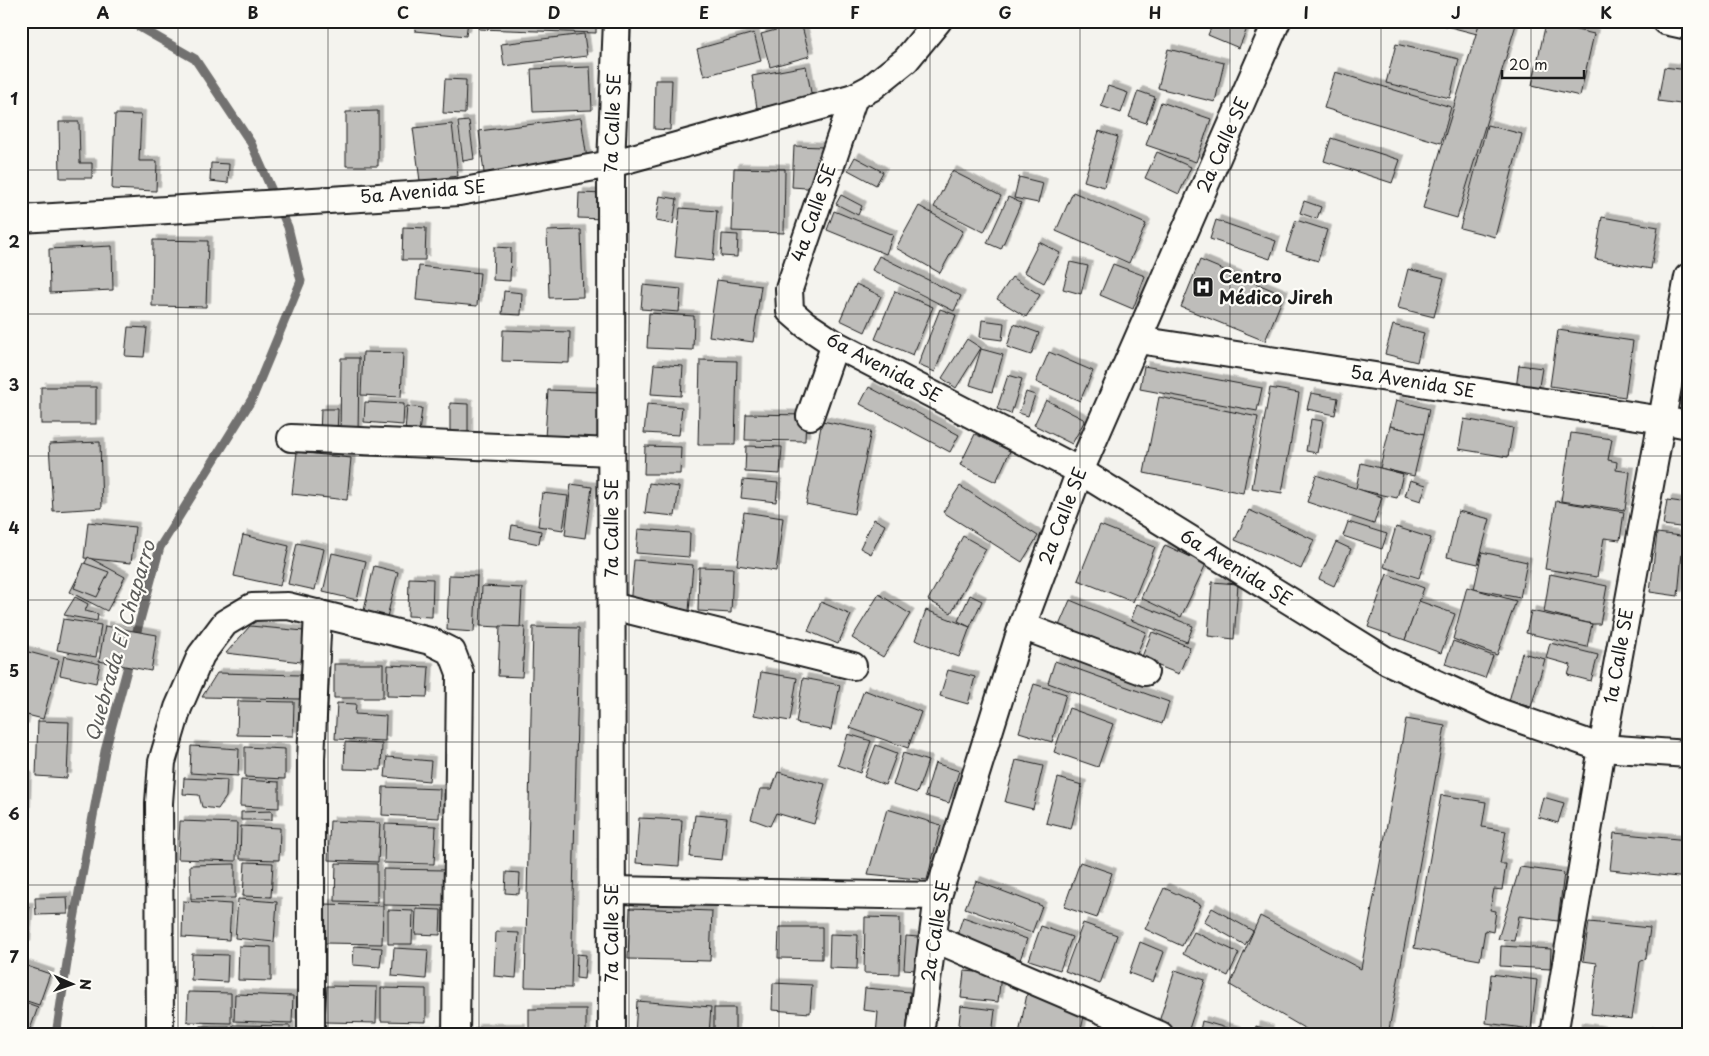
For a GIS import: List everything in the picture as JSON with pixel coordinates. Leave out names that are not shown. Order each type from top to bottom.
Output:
[{"type":"street","name":"7a Calle SE","points":[[612,1035],[611,164],[617,21]]},
{"type":"street","points":[[862,92],[906,60],[938,21]]},
{"type":"street","name":"2a Calle SE","points":[[920,1035],[938,896],[1022,626],[1080,472],[1277,21]]},
{"type":"street","points":[[1665,21],[1688,26]]},
{"type":"street","name":"5a Avenida SE","points":[[21,219],[459,192],[611,164],[862,92]]},
{"type":"street","name":"4a Calle SE","points":[[804,324],[790,311],[788,289],[862,92]]},
{"type":"street","name":"1a Calle SE","points":[[1554,1035],[1602,748],[1688,277]]},
{"type":"street","name":"6a Avenida SE","points":[[804,324],[835,344],[1080,472],[1387,661],[1499,712],[1602,748],[1688,754]]},
{"type":"street","name":"5a Avenida SE","points":[[1138,340],[1688,425]]},
{"type":"street","points":[[810,416],[835,344]]},
{"type":"street","points":[[291,438],[612,452]]},
{"type":"street","points":[[160,1035],[159,803],[162,762],[178,708],[201,655],[225,623],[252,607],[288,606],[430,641],[452,652],[460,673],[456,1035]]},
{"type":"street","points":[[612,606],[853,666]]},
{"type":"street","points":[[311,1035],[311,758],[318,613]]},
{"type":"street","points":[[1022,626],[1145,672]]},
{"type":"street","points":[[612,890],[938,896]]},
{"type":"street","points":[[933,938],[1160,1035]]},
{"type":"building","points":[[416,21],[468,21],[466,36],[415,31]]},
{"type":"building","points":[[479,21],[596,21],[596,33],[479,29]]},
{"type":"building","points":[[726,21],[754,21],[728,29]]},
{"type":"building","points":[[1184,21],[1207,21],[1205,27]]},
{"type":"building","points":[[1214,21],[1250,21],[1239,48],[1208,35]]},
{"type":"building","points":[[1427,21],[1480,21],[1477,34]]},
{"type":"building","points":[[1480,21],[1517,21],[1457,218],[1423,208]]},
{"type":"building","points":[[801,23],[810,56],[770,67],[761,34]]},
{"type":"building","points":[[1546,23],[1594,34],[1580,96],[1532,85]]},
{"type":"building","points":[[754,33],[761,61],[704,76],[697,49]]},
{"type":"building","points":[[584,34],[587,56],[504,66],[501,44]]},
{"type":"building","points":[[1396,44],[1459,59],[1450,98],[1386,83]]},
{"type":"building","points":[[1168,49],[1224,63],[1215,102],[1158,88]]},
{"type":"building","points":[[806,66],[812,98],[757,108],[752,76]]},
{"type":"building","points":[[590,67],[592,110],[533,112],[531,69]]},
{"type":"building","points":[[1664,67],[1688,70],[1688,105],[1658,101]]},
{"type":"building","points":[[1335,72],[1451,107],[1441,143],[1324,108]]},
{"type":"building","points":[[445,79],[466,80],[465,114],[443,113]]},
{"type":"building","points":[[655,80],[672,80],[670,130],[654,129]]},
{"type":"building","points":[[1108,86],[1128,93],[1121,113],[1101,106]]},
{"type":"building","points":[[1138,91],[1155,97],[1146,123],[1129,117]]},
{"type":"building","points":[[1161,102],[1211,119],[1196,162],[1146,145]]},
{"type":"building","points":[[378,111],[378,166],[346,166],[346,112]]},
{"type":"building","points":[[115,114],[141,115],[139,161],[157,161],[156,191],[112,189]]},
{"type":"building","points":[[581,118],[587,159],[484,173],[479,131]]},
{"type":"building","points":[[469,121],[474,159],[463,161],[458,122]]},
{"type":"building","points":[[59,122],[79,122],[80,163],[92,163],[92,178],[60,178]]},
{"type":"building","points":[[452,124],[458,176],[420,181],[413,128]]},
{"type":"building","points":[[1487,125],[1522,134],[1495,237],[1460,228]]},
{"type":"building","points":[[1099,131],[1118,137],[1104,187],[1084,181]]},
{"type":"building","points":[[1331,138],[1400,160],[1392,183],[1324,161]]},
{"type":"building","points":[[794,146],[822,147],[820,189],[792,187]]},
{"type":"building","points":[[1157,152],[1191,167],[1179,194],[1145,178]]},
{"type":"building","points":[[855,157],[883,172],[876,185],[848,170]]},
{"type":"building","points":[[211,163],[229,164],[228,183],[210,181]]},
{"type":"building","points":[[734,168],[785,169],[784,233],[732,231]]},
{"type":"building","points":[[952,171],[1001,196],[984,232],[934,207]]},
{"type":"building","points":[[1019,177],[1043,183],[1038,203],[1014,198]]},
{"type":"building","points":[[1073,192],[1146,224],[1129,263],[1056,231]]},
{"type":"building","points":[[579,193],[605,194],[604,219],[578,218]]},
{"type":"building","points":[[841,195],[862,206],[858,215],[836,204]]},
{"type":"building","points":[[660,196],[677,199],[673,224],[656,221]]},
{"type":"building","points":[[1008,197],[1021,203],[1001,249],[987,243]]},
{"type":"building","points":[[1304,201],[1321,207],[1317,219],[1300,213]]},
{"type":"building","points":[[919,206],[963,231],[940,273],[896,248]]},
{"type":"building","points":[[680,208],[717,211],[713,261],[675,257]]},
{"type":"building","points":[[834,211],[893,235],[886,254],[827,230]]},
{"type":"building","points":[[1602,217],[1658,227],[1651,269],[1595,259]]},
{"type":"building","points":[[1216,220],[1276,241],[1270,259],[1210,239]]},
{"type":"building","points":[[1296,220],[1327,230],[1318,261],[1286,251]]},
{"type":"building","points":[[403,227],[426,228],[425,260],[402,260]]},
{"type":"building","points":[[581,230],[583,297],[549,298],[547,231]]},
{"type":"building","points":[[722,234],[738,235],[737,257],[721,256]]},
{"type":"building","points":[[153,240],[208,241],[206,307],[152,306]]},
{"type":"building","points":[[1039,242],[1060,253],[1044,283],[1024,272]]},
{"type":"building","points":[[112,246],[113,290],[50,293],[49,249]]},
{"type":"building","points":[[494,247],[511,248],[510,281],[493,280]]},
{"type":"building","points":[[879,256],[961,296],[954,311],[872,270]]},
{"type":"building","points":[[1200,260],[1284,295],[1265,341],[1181,307]]},
{"type":"building","points":[[1070,262],[1088,266],[1081,294],[1063,289]]},
{"type":"building","points":[[1113,264],[1145,276],[1133,309],[1100,295]]},
{"type":"building","points":[[419,266],[480,273],[477,306],[416,300]]},
{"type":"building","points":[[1408,269],[1444,278],[1434,317],[1398,308]]},
{"type":"building","points":[[1012,277],[1040,295],[1026,317],[997,299]]},
{"type":"building","points":[[717,280],[761,286],[753,342],[709,336]]},
{"type":"building","points":[[856,284],[881,296],[865,332],[840,320]]},
{"type":"building","points":[[643,285],[681,289],[679,312],[641,309]]},
{"type":"building","points":[[504,291],[522,293],[521,315],[502,314]]},
{"type":"building","points":[[895,291],[933,307],[913,355],[875,339]]},
{"type":"building","points":[[940,309],[956,315],[935,372],[918,365]]},
{"type":"building","points":[[649,313],[694,316],[693,350],[647,348]]},
{"type":"building","points":[[982,320],[1004,323],[1002,340],[980,337]]},
{"type":"building","points":[[1014,324],[1039,333],[1031,355],[1007,347]]},
{"type":"building","points":[[1393,325],[1424,333],[1417,362],[1385,354]]},
{"type":"building","points":[[128,327],[147,328],[144,357],[125,356]]},
{"type":"building","points":[[503,330],[570,332],[569,363],[502,361]]},
{"type":"building","points":[[1558,330],[1633,341],[1625,397],[1550,386]]},
{"type":"building","points":[[967,339],[981,348],[956,388],[942,378]]},
{"type":"building","points":[[981,349],[1003,355],[992,392],[970,385]]},
{"type":"building","points":[[363,352],[403,353],[401,397],[361,395]]},
{"type":"building","points":[[1049,352],[1093,371],[1080,401],[1036,382]]},
{"type":"building","points":[[341,358],[359,358],[358,436],[340,436]]},
{"type":"building","points":[[700,360],[737,361],[735,445],[698,445]]},
{"type":"building","points":[[654,364],[683,366],[681,396],[651,394]]},
{"type":"building","points":[[1519,365],[1542,368],[1538,392],[1516,389]]},
{"type":"building","points":[[1144,366],[1262,388],[1257,411],[1140,389]]},
{"type":"building","points":[[1008,375],[1022,379],[1011,414],[997,409]]},
{"type":"building","points":[[41,387],[96,387],[96,424],[41,424]]},
{"type":"building","points":[[869,387],[959,435],[950,452],[860,404]]},
{"type":"building","points":[[1270,388],[1299,393],[1282,493],[1252,488]]},
{"type":"building","points":[[548,390],[602,392],[600,441],[545,438]]},
{"type":"building","points":[[1026,392],[1035,395],[1028,416],[1019,413]]},
{"type":"building","points":[[1311,393],[1338,398],[1335,415],[1307,409]]},
{"type":"building","points":[[1159,397],[1258,417],[1243,493],[1144,473]]},
{"type":"building","points":[[1046,400],[1085,420],[1072,444],[1034,425]]},
{"type":"building","points":[[1396,400],[1429,409],[1424,434],[1390,426]]},
{"type":"building","points":[[365,402],[404,404],[403,425],[364,422]]},
{"type":"building","points":[[450,403],[468,404],[468,436],[450,436]]},
{"type":"building","points":[[647,404],[682,407],[679,435],[644,433]]},
{"type":"building","points":[[407,406],[422,408],[419,433],[405,432]]},
{"type":"building","points":[[321,409],[338,409],[337,435],[320,435]]},
{"type":"building","points":[[746,414],[806,415],[805,441],[745,440]]},
{"type":"building","points":[[1311,419],[1323,421],[1317,453],[1306,451]]},
{"type":"building","points":[[1464,419],[1513,428],[1508,457],[1459,449]]},
{"type":"building","points":[[822,421],[871,431],[854,514],[806,504]]},
{"type":"building","points":[[1390,426],[1424,434],[1414,476],[1380,468]]},
{"type":"building","points":[[1571,433],[1612,439],[1608,460],[1617,462],[1616,470],[1630,472],[1625,510],[1561,501]]},
{"type":"building","points":[[975,434],[1010,451],[996,482],[960,465]]},
{"type":"building","points":[[100,442],[102,508],[53,511],[49,444]]},
{"type":"building","points":[[645,446],[681,447],[680,474],[644,474]]},
{"type":"building","points":[[746,446],[782,447],[780,474],[745,472]]},
{"type":"building","points":[[297,452],[351,458],[347,500],[292,494]]},
{"type":"building","points":[[1361,463],[1403,474],[1397,498],[1356,489]]},
{"type":"building","points":[[1316,475],[1382,497],[1374,524],[1307,502]]},
{"type":"building","points":[[743,480],[778,483],[776,502],[741,498]]},
{"type":"building","points":[[1410,480],[1426,485],[1421,501],[1405,496]]},
{"type":"building","points":[[649,483],[679,487],[675,516],[645,513]]},
{"type":"building","points":[[571,484],[592,487],[585,538],[565,535]]},
{"type":"building","points":[[960,486],[1038,536],[1022,562],[943,512]]},
{"type":"building","points":[[542,493],[568,496],[563,530],[538,526]]},
{"type":"building","points":[[1667,500],[1688,503],[1688,528],[1663,525]]},
{"type":"building","points":[[1556,501],[1624,512],[1620,540],[1604,538],[1597,577],[1545,569]]},
{"type":"building","points":[[1249,510],[1314,540],[1301,569],[1235,540]]},
{"type":"building","points":[[1458,511],[1490,519],[1478,564],[1447,557]]},
{"type":"building","points":[[744,512],[783,518],[776,571],[737,565]]},
{"type":"building","points":[[874,519],[885,525],[871,554],[860,548]]},
{"type":"building","points":[[88,522],[135,527],[131,563],[84,558]]},
{"type":"building","points":[[1348,522],[1387,534],[1382,549],[1343,536]]},
{"type":"building","points":[[512,525],[541,531],[539,544],[510,538]]},
{"type":"building","points":[[1100,525],[1155,547],[1133,602],[1078,580]]},
{"type":"building","points":[[1396,527],[1431,538],[1419,578],[1384,567]]},
{"type":"building","points":[[638,529],[690,533],[689,557],[636,553]]},
{"type":"building","points":[[1657,533],[1688,537],[1688,553],[1682,553],[1678,596],[1650,592]]},
{"type":"building","points":[[243,535],[289,546],[280,586],[234,576]]},
{"type":"building","points":[[963,536],[986,549],[951,613],[928,600]]},
{"type":"building","points":[[1336,542],[1351,549],[1334,586],[1319,579]]},
{"type":"building","points":[[297,543],[324,549],[315,590],[288,584]]},
{"type":"building","points":[[1165,545],[1206,564],[1181,617],[1141,598]]},
{"type":"building","points":[[1482,552],[1527,562],[1520,598],[1474,589]]},
{"type":"building","points":[[332,553],[366,561],[357,600],[323,592]]},
{"type":"building","points":[[88,557],[125,577],[107,611],[70,592]]},
{"type":"building","points":[[634,560],[693,565],[689,611],[630,606]]},
{"type":"building","points":[[84,563],[109,572],[97,597],[74,588]]},
{"type":"building","points":[[374,566],[398,572],[386,621],[363,615]]},
{"type":"building","points":[[699,567],[733,568],[731,613],[698,611]]},
{"type":"building","points":[[1387,574],[1424,588],[1405,640],[1368,627]]},
{"type":"building","points":[[1550,574],[1607,586],[1600,624],[1592,624],[1544,612]]},
{"type":"building","points":[[449,575],[477,576],[474,632],[447,630]]},
{"type":"building","points":[[409,578],[433,579],[432,617],[408,616]]},
{"type":"building","points":[[1212,582],[1238,584],[1234,639],[1208,636]]},
{"type":"building","points":[[482,586],[522,588],[520,628],[480,626]]},
{"type":"building","points":[[1467,587],[1516,601],[1497,655],[1453,639]]},
{"type":"building","points":[[879,594],[910,614],[883,657],[852,638]]},
{"type":"building","points":[[970,595],[982,601],[970,627],[958,621]]},
{"type":"building","points":[[75,597],[88,604],[85,611],[98,614],[97,621],[64,615]]},
{"type":"building","points":[[1070,600],[1146,632],[1134,661],[1058,628]]},
{"type":"building","points":[[1419,601],[1455,614],[1441,653],[1405,640]]},
{"type":"building","points":[[821,602],[851,615],[838,644],[808,631]]},
{"type":"building","points":[[1137,604],[1193,626],[1187,642],[1131,620]]},
{"type":"building","points":[[926,610],[970,627],[959,657],[915,640]]},
{"type":"building","points":[[1531,611],[1592,624],[1587,647],[1526,633]]},
{"type":"building","points":[[63,619],[101,625],[96,657],[57,650]]},
{"type":"building","points":[[105,626],[157,635],[151,671],[99,661]]},
{"type":"building","points":[[250,626],[304,631],[301,662],[226,653]]},
{"type":"building","points":[[500,626],[525,627],[522,677],[498,676]]},
{"type":"building","points":[[533,627],[579,628],[571,988],[525,987]]},
{"type":"building","points":[[1152,632],[1190,647],[1179,674],[1141,659]]},
{"type":"building","points":[[1453,641],[1493,656],[1485,678],[1445,664]]},
{"type":"building","points":[[1550,643],[1598,655],[1591,681],[1568,675],[1571,665],[1546,658]]},
{"type":"building","points":[[21,650],[59,660],[43,719],[27,715],[24,728],[21,727]]},
{"type":"building","points":[[1522,653],[1545,659],[1531,707],[1509,701]]},
{"type":"building","points":[[64,656],[100,664],[96,683],[60,675]]},
{"type":"building","points":[[1055,661],[1169,702],[1162,724],[1048,683]]},
{"type":"building","points":[[334,664],[383,664],[383,698],[334,698]]},
{"type":"building","points":[[388,665],[429,667],[427,697],[387,696]]},
{"type":"building","points":[[948,670],[975,677],[968,704],[940,696]]},
{"type":"building","points":[[761,672],[797,678],[790,721],[754,715]]},
{"type":"building","points":[[217,673],[300,675],[300,699],[202,697]]},
{"type":"building","points":[[803,678],[840,685],[831,730],[796,723]]},
{"type":"building","points":[[1034,684],[1066,694],[1052,742],[1019,732]]},
{"type":"building","points":[[864,690],[921,712],[908,748],[850,728]]},
{"type":"building","points":[[238,701],[294,702],[293,736],[237,735]]},
{"type":"building","points":[[337,703],[356,704],[355,714],[386,716],[385,741],[335,739]]},
{"type":"building","points":[[1069,708],[1113,724],[1098,767],[1054,752]]},
{"type":"building","points":[[1406,719],[1445,726],[1388,1035],[1316,1035],[1230,985],[1260,916],[1361,969]]},
{"type":"building","points":[[38,721],[69,722],[67,778],[36,776]]},
{"type":"building","points":[[848,734],[871,741],[860,773],[838,765]]},
{"type":"building","points":[[345,742],[382,744],[381,770],[344,769]]},
{"type":"building","points":[[876,745],[897,753],[885,785],[864,777]]},
{"type":"building","points":[[191,746],[239,749],[238,776],[190,773]]},
{"type":"building","points":[[245,747],[285,749],[285,779],[245,777]]},
{"type":"building","points":[[903,753],[928,761],[917,793],[893,785]]},
{"type":"building","points":[[387,757],[431,761],[429,781],[385,777]]},
{"type":"building","points":[[1016,760],[1043,766],[1033,809],[1005,802]]},
{"type":"building","points":[[935,763],[959,771],[949,803],[925,796]]},
{"type":"building","points":[[778,772],[825,784],[814,824],[776,813],[770,826],[751,819],[760,789],[772,789]]},
{"type":"building","points":[[21,776],[27,776],[25,831],[21,831]]},
{"type":"building","points":[[184,778],[227,780],[226,797],[218,809],[202,807],[199,795],[183,794]]},
{"type":"building","points":[[1058,778],[1082,785],[1071,829],[1046,823]]},
{"type":"building","points":[[241,780],[279,782],[279,808],[240,806]]},
{"type":"building","points":[[383,787],[440,789],[439,818],[382,815]]},
{"type":"building","points":[[1441,795],[1486,802],[1482,827],[1506,831],[1500,864],[1506,864],[1502,890],[1494,889],[1490,910],[1496,911],[1493,932],[1485,930],[1480,960],[1414,948]]},
{"type":"building","points":[[1543,797],[1564,803],[1558,823],[1538,817]]},
{"type":"building","points":[[887,809],[941,825],[927,880],[868,874]]},
{"type":"building","points":[[272,811],[272,820],[241,820],[241,812]]},
{"type":"building","points":[[695,815],[727,818],[722,860],[690,857]]},
{"type":"building","points":[[639,818],[682,820],[679,866],[636,863]]},
{"type":"building","points":[[180,821],[237,823],[236,861],[178,859]]},
{"type":"building","points":[[330,821],[380,823],[378,862],[328,860]]},
{"type":"building","points":[[385,824],[436,826],[434,864],[384,863]]},
{"type":"building","points":[[241,826],[280,828],[279,860],[240,859]]},
{"type":"building","points":[[1614,833],[1688,840],[1688,878],[1610,870]]},
{"type":"building","points":[[245,862],[273,863],[271,897],[243,896]]},
{"type":"building","points":[[1080,862],[1112,873],[1097,918],[1064,907]]},
{"type":"building","points":[[336,863],[377,864],[377,902],[335,901]]},
{"type":"building","points":[[235,864],[235,898],[191,899],[190,865]]},
{"type":"building","points":[[1520,867],[1564,873],[1558,921],[1519,916],[1514,941],[1498,939]]},
{"type":"building","points":[[383,869],[445,870],[444,906],[383,905]]},
{"type":"building","points":[[506,872],[520,873],[519,894],[505,893]]},
{"type":"building","points":[[976,881],[1042,906],[1032,933],[965,908]]},
{"type":"building","points":[[1164,888],[1201,905],[1182,946],[1145,929]]},
{"type":"building","points":[[67,897],[68,914],[36,915],[35,898]]},
{"type":"building","points":[[238,899],[277,902],[274,942],[235,938]]},
{"type":"building","points":[[183,901],[231,904],[229,940],[182,937]]},
{"type":"building","points":[[325,904],[383,906],[382,944],[324,943]]},
{"type":"building","points":[[21,907],[29,907],[26,945],[21,944]]},
{"type":"building","points":[[630,908],[712,911],[710,961],[628,959]]},
{"type":"building","points":[[1212,908],[1253,931],[1245,945],[1204,922]]},
{"type":"building","points":[[416,909],[441,910],[440,935],[415,934]]},
{"type":"building","points":[[388,910],[413,911],[412,944],[388,944]]},
{"type":"building","points":[[865,917],[900,918],[899,974],[864,973]]},
{"type":"building","points":[[963,917],[1027,939],[1020,960],[956,938]]},
{"type":"building","points":[[1589,922],[1650,928],[1646,958],[1640,962],[1632,1019],[1591,1014],[1597,963],[1583,961]]},
{"type":"building","points":[[1083,923],[1117,935],[1100,984],[1065,971]]},
{"type":"building","points":[[1041,926],[1072,937],[1060,970],[1029,960]]},
{"type":"building","points":[[779,927],[822,927],[822,959],[778,958]]},
{"type":"building","points":[[496,932],[519,933],[516,978],[494,976]]},
{"type":"building","points":[[1194,932],[1239,953],[1228,976],[1183,954]]},
{"type":"building","points":[[830,934],[858,935],[857,969],[829,968]]},
{"type":"building","points":[[906,936],[918,937],[916,970],[904,969]]},
{"type":"building","points":[[1140,942],[1164,952],[1153,982],[1129,973]]},
{"type":"building","points":[[239,946],[271,947],[271,981],[238,980]]},
{"type":"building","points":[[354,946],[382,948],[380,967],[353,965]]},
{"type":"building","points":[[1501,946],[1551,949],[1550,969],[1500,966]]},
{"type":"building","points":[[394,948],[428,950],[426,979],[392,976]]},
{"type":"building","points":[[192,954],[228,955],[227,982],[191,980]]},
{"type":"building","points":[[577,954],[586,955],[584,979],[576,978]]},
{"type":"building","points":[[21,964],[50,974],[39,1005],[21,999]]},
{"type":"building","points":[[1175,970],[1205,980],[1187,1035],[1158,1025]]},
{"type":"building","points":[[964,971],[1001,974],[998,1002],[961,998]]},
{"type":"building","points":[[1491,974],[1537,980],[1531,1029],[1486,1023]]},
{"type":"building","points":[[773,983],[812,985],[810,1013],[772,1010]]},
{"type":"building","points":[[327,986],[377,987],[376,1023],[325,1022]]},
{"type":"building","points":[[381,988],[426,989],[426,1022],[381,1021]]},
{"type":"building","points":[[865,988],[910,992],[906,1035],[876,1035],[878,1012],[863,1010]]},
{"type":"building","points":[[188,992],[231,993],[231,1023],[187,1022]]},
{"type":"building","points":[[235,994],[293,996],[292,1023],[234,1021]]},
{"type":"building","points":[[1027,994],[1086,1006],[1080,1035],[1019,1034]]},
{"type":"building","points":[[21,1001],[38,1007],[28,1035],[21,1035]]},
{"type":"building","points":[[637,1001],[711,1007],[709,1035],[635,1035]]},
{"type":"building","points":[[961,1006],[995,1010],[992,1035],[958,1033]]},
{"type":"building","points":[[714,1008],[735,1008],[735,1035],[714,1035]]},
{"type":"building","points":[[529,1009],[586,1009],[586,1035],[529,1035]]},
{"type":"building","points":[[1202,1021],[1237,1031],[1236,1035],[1199,1035]]},
{"type":"building","points":[[233,1025],[290,1026],[290,1035],[233,1035]]},
{"type":"building","points":[[200,1026],[229,1026],[229,1035],[200,1035]]},
{"type":"building","points":[[1256,1026],[1269,1030],[1268,1035],[1254,1035]]},
{"type":"building","points":[[1488,1027],[1530,1035],[1486,1035]]},
{"type":"building","points":[[1577,1027],[1629,1035],[1576,1035]]},
{"type":"building","points":[[475,1028],[521,1028],[521,1035],[475,1035]]},
{"type":"building","points":[[1114,1029],[1144,1035],[1113,1035]]},
{"type":"building","points":[[386,1030],[440,1031],[440,1035],[386,1035]]},
{"type":"building","points":[[1648,1031],[1665,1033],[1665,1035],[1647,1035]]},
{"type":"waterway","name":"Quebrada El Chaparro","points":[[129,21],[195,59],[251,143],[288,227],[301,281],[252,399],[160,547],[134,642]]},
{"type":"waterway","name":"Quebrada El Chaparro","points":[[56,1035],[72,930],[105,751],[131,655]]},
{"type":"place","name":"Centro Médico Jireh","points":[[1203,287]]}]
